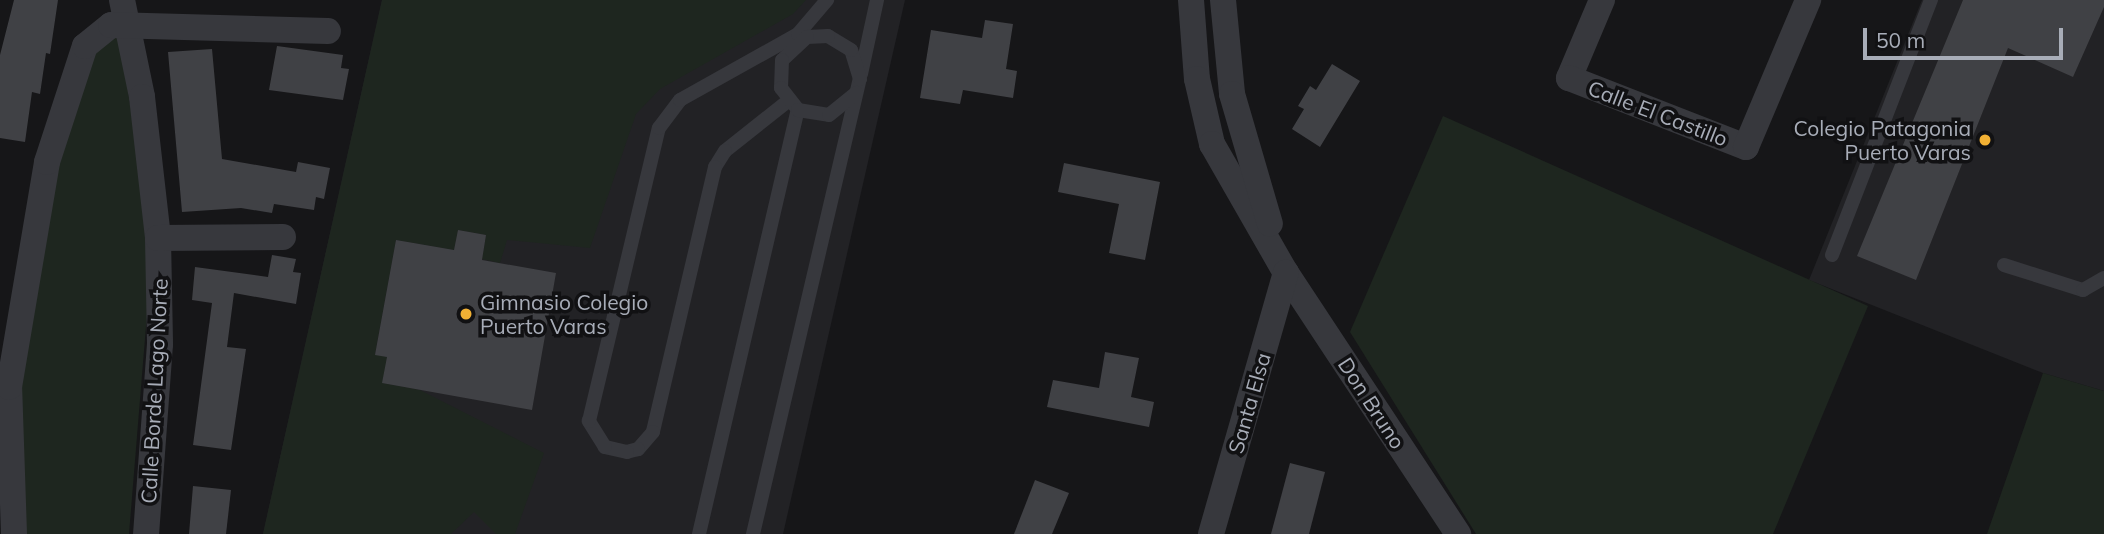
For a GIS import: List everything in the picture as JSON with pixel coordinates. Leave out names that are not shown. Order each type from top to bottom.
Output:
[{"type":"street","name":"Calle Borde Lago Norte","points":[[122,0],[149,144],[158,239],[160,344],[146,534]]},
{"type":"street","points":[[1191,0],[1197,79],[1212,144],[1286,273]]},
{"type":"street","points":[[1223,0],[1232,94],[1286,273]]},
{"type":"street","name":"Calle El Castillo","points":[[1602,0],[1569,78],[1746,147],[1808,0]]},
{"type":"street","points":[[14,534],[9,387],[47,162],[85,46],[111,25],[127,28],[328,31]]},
{"type":"street","points":[[158,239],[283,237]]},
{"type":"street","name":"Santa Elsa","points":[[1211,534],[1286,273]]},
{"type":"street","name":"Don Bruno","points":[[1286,273],[1458,534]]},
{"type":"lane","points":[[699,534],[793,106],[779,74],[796,39],[827,0]]},
{"type":"lane","points":[[753,534],[877,0]]},
{"type":"lane","points":[[1832,255],[1931,0]]},
{"type":"lane","points":[[814,36],[841,41],[855,58],[858,86],[849,103],[829,115],[793,106],[724,151],[715,167],[653,432],[638,449],[615,451],[605,447],[589,421],[659,128],[680,100],[796,39],[814,36]]},
{"type":"lane","points":[[2004,265],[2083,290],[2104,278]]},
{"type":"shaded area","points":[[382,0],[905,0],[783,534],[263,534]]},
{"type":"shaded area","points":[[382,0],[806,0],[793,14],[660,89],[636,114],[590,248],[507,240],[500,263],[482,259],[486,235],[458,230],[454,250],[396,240],[375,354],[387,357],[383,383],[420,390],[544,453],[515,534],[496,534],[474,512],[451,534],[263,534]]},
{"type":"shaded area","name":"Colegio Patagonia Puerto Varas","points":[[1922,0],[2104,0],[2104,391],[2043,373],[1809,280]]},
{"type":"shaded area","points":[[117,16],[152,253],[129,534],[22,534],[17,388],[55,164],[93,50]]},
{"type":"shaded area","points":[[1443,116],[1868,306],[1773,534],[1476,534],[1350,332]]},
{"type":"shaded area","points":[[2043,373],[2104,391],[2104,534],[1987,534]]},
{"type":"building","points":[[14,0],[58,0],[50,54],[46,53],[40,94],[32,92],[25,142],[0,138],[0,55]]},
{"type":"building","points":[[1963,0],[2104,0],[2104,7],[2073,77],[2008,48],[1916,280],[1857,256]]},
{"type":"building","points":[[985,20],[1013,24],[1006,69],[1017,71],[1013,98],[963,90],[960,104],[920,98],[931,30],[982,38]]},
{"type":"building","points":[[277,46],[343,55],[341,68],[349,69],[343,100],[269,90]]},
{"type":"building","points":[[212,49],[222,159],[296,172],[298,162],[330,168],[324,199],[316,197],[314,210],[274,204],[272,213],[241,208],[182,212],[168,52]]},
{"type":"building","points":[[1332,64],[1360,81],[1320,147],[1292,129],[1304,109],[1298,106],[1310,86],[1316,90]]},
{"type":"building","points":[[1064,163],[1160,182],[1145,260],[1109,253],[1119,204],[1058,192]]},
{"type":"building","name":"Gimnasio Colegio Puerto Varas","points":[[458,230],[486,235],[482,260],[556,273],[532,410],[382,383],[387,357],[375,355],[396,240],[454,250]]},
{"type":"building","points":[[272,255],[296,259],[293,272],[301,273],[296,304],[234,293],[227,347],[246,349],[231,450],[193,445],[212,303],[192,300],[195,267],[268,277]]},
{"type":"building","points":[[1105,352],[1139,358],[1131,397],[1154,402],[1149,427],[1047,407],[1053,380],[1099,388]]},
{"type":"building","points":[[1290,463],[1325,472],[1309,534],[1271,534]]},
{"type":"building","points":[[1035,480],[1069,493],[1052,534],[1014,534]]},
{"type":"building","points":[[193,486],[231,490],[226,534],[189,534]]},
{"type":"place","name":"Colegio Patagonia Puerto Varas","points":[[1985,140]]},
{"type":"place","name":"Gimnasio Colegio Puerto Varas","points":[[466,314]]}]
